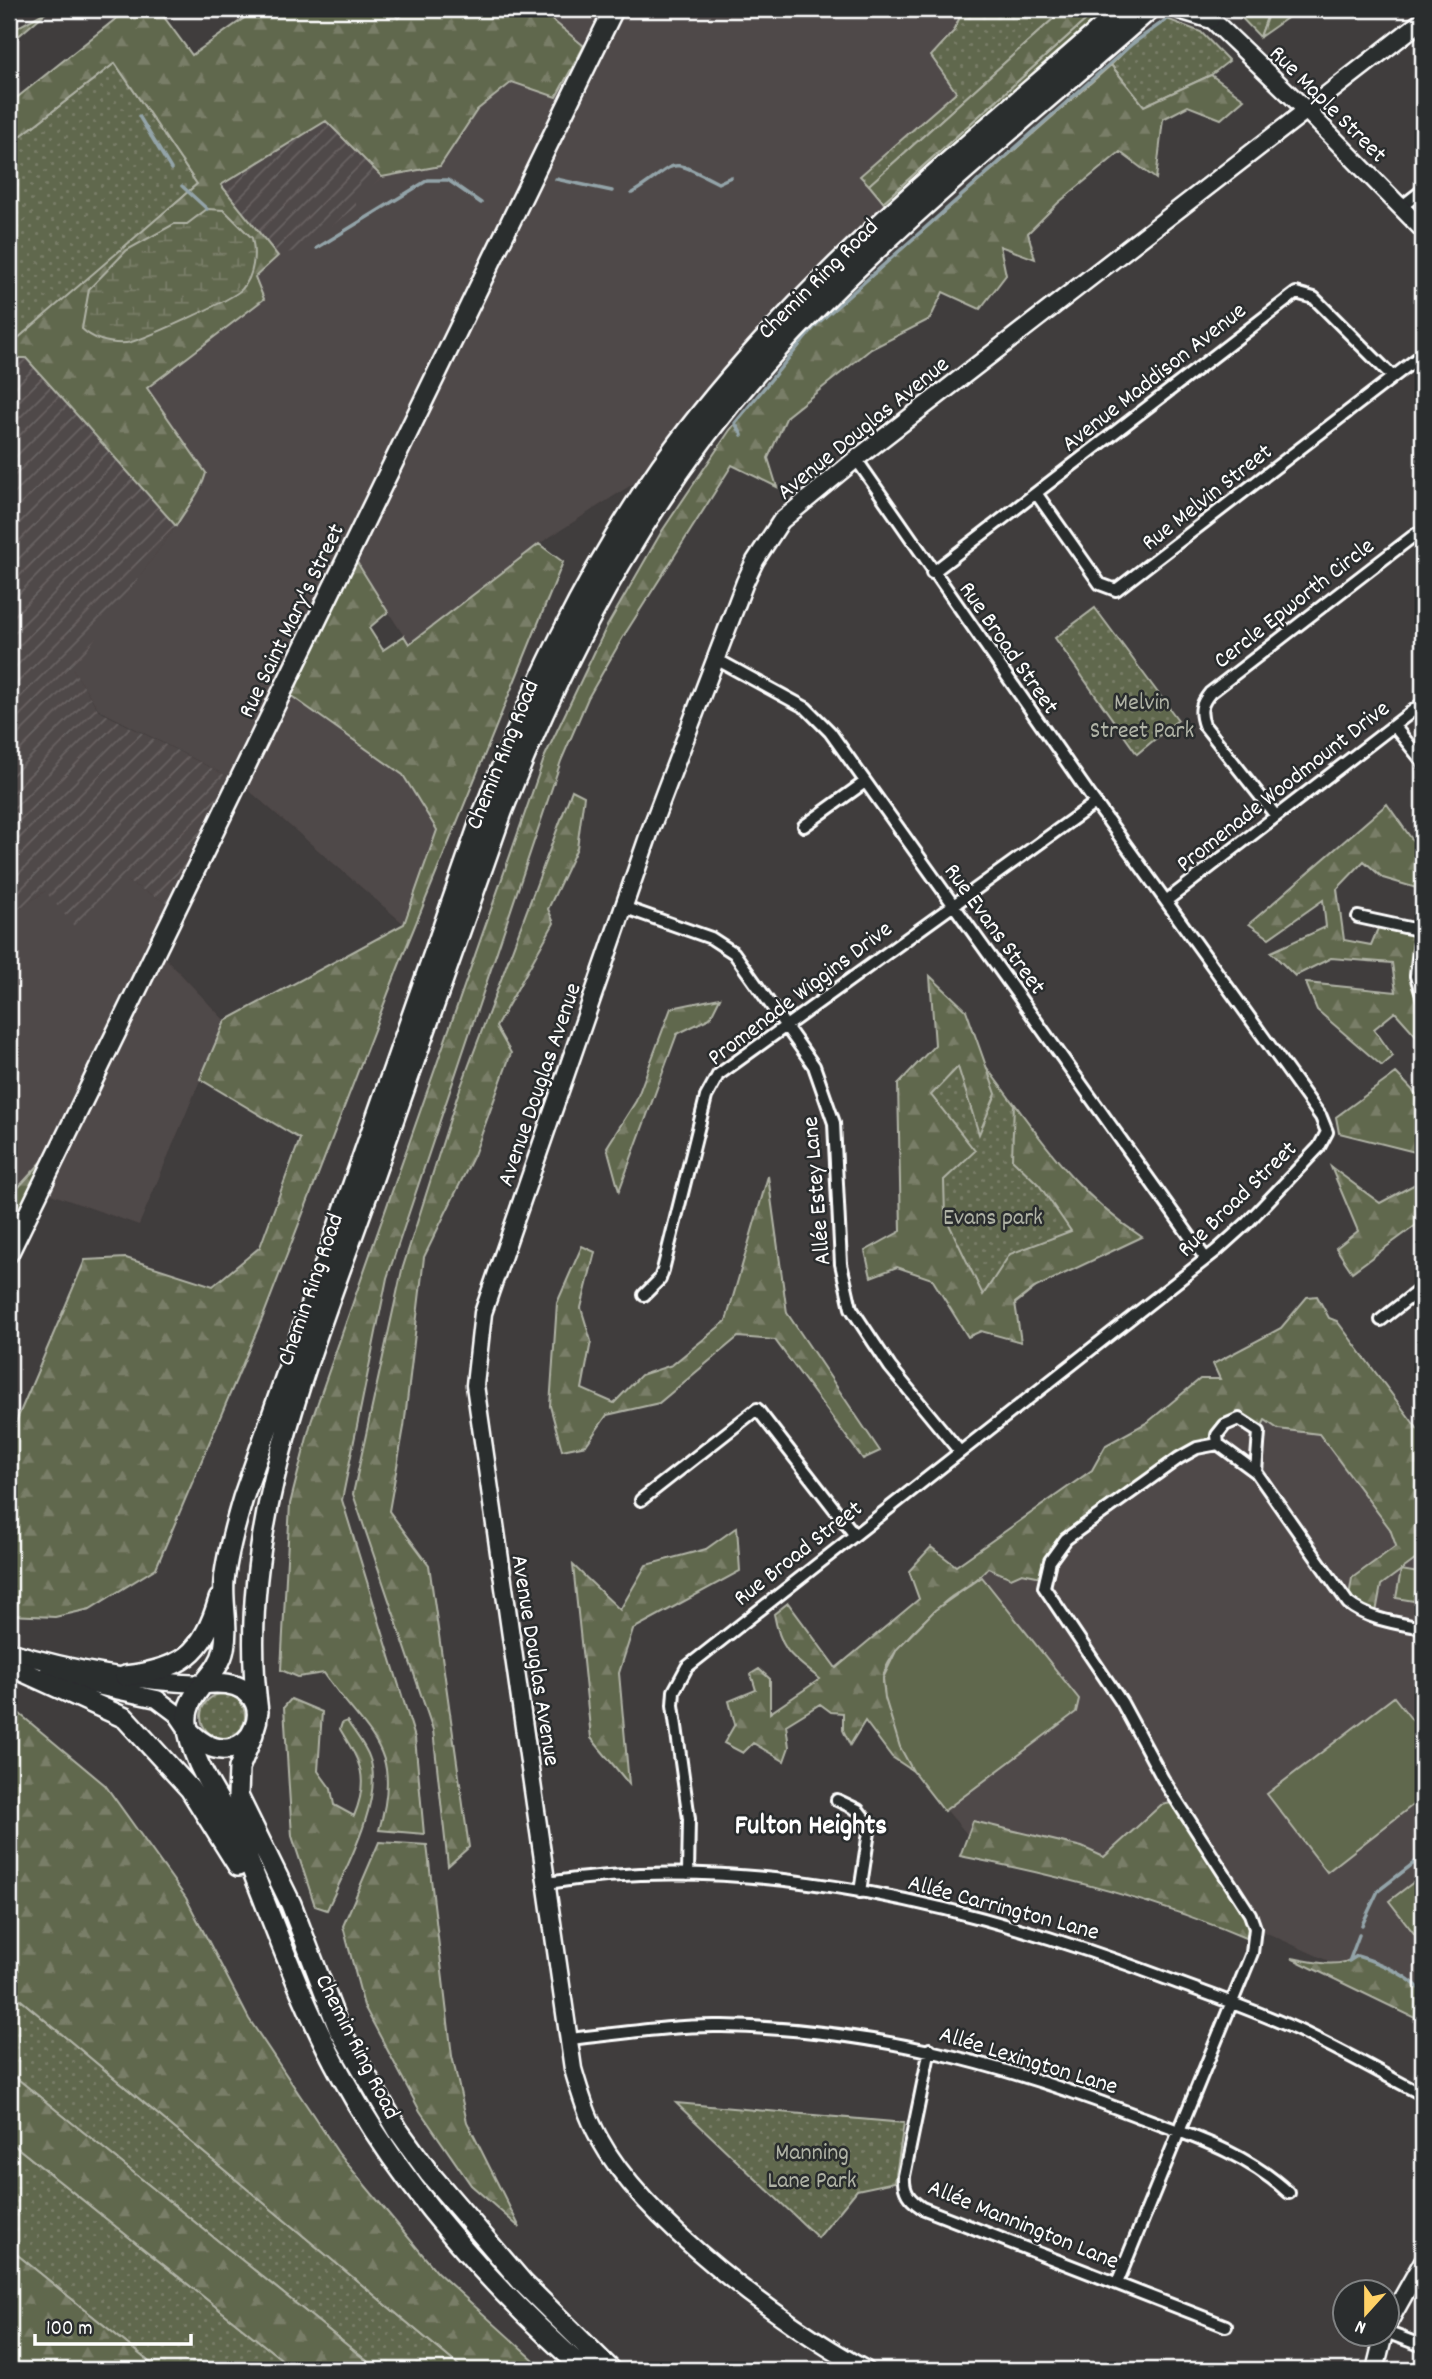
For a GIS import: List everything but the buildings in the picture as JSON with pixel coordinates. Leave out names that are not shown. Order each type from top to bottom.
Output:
[{"type":"highway","name":"Chemin Ring Road","points":[[203,1684],[216,1668],[224,1649],[224,1581],[243,1498],[481,819],[544,668],[595,568],[661,466],[768,335],[834,267],[1123,9]]},
{"type":"highway","points":[[1181,9],[1206,12]]},
{"type":"highway","name":"Chemin Ring Road","points":[[258,1712],[254,1654],[261,1553],[288,1426],[502,811],[536,726],[574,644],[607,583],[673,481],[783,344],[946,188],[1151,11]]},
{"type":"highway","points":[[125,1676],[170,1668],[188,1657],[203,1640],[212,1623],[224,1581]]},
{"type":"highway","points":[[10,1661],[116,1712],[156,1749],[190,1789],[225,1840],[301,1992]]},
{"type":"highway","points":[[223,1682],[240,1687],[250,1694],[258,1712],[253,1734],[246,1742],[226,1749],[203,1744],[188,1730],[188,1710],[203,1684],[223,1682]]},
{"type":"highway","name":"Chemin Ring Road","points":[[188,1730],[193,1753],[234,1826],[301,1992],[340,2074],[379,2138],[430,2208],[496,2284],[586,2370]]},
{"type":"highway","name":"Chemin Ring Road","points":[[253,1734],[239,1768],[238,1796],[291,1904],[339,2029],[398,2130],[437,2184],[523,2283],[611,2370]]},
{"type":"main road","name":"Rue Saint Mary's Street","points":[[9,1253],[614,9]]},
{"type":"street","name":"Rue Maple Street","points":[[1206,12],[1423,230]]},
{"type":"street","name":"Avenue Douglas Avenue","points":[[866,2370],[823,2345],[753,2295],[705,2256],[648,2201],[600,2140],[583,2103],[569,2039],[475,1385],[483,1313],[623,907],[745,582],[767,541],[798,505],[1423,20]]},
{"type":"street","points":[[1401,207],[1423,190]]},
{"type":"street","name":"Avenue Maddison Avenue","points":[[932,573],[1296,293],[1305,293],[1314,298],[1393,377]]},
{"type":"street","name":"Rue Melvin Street","points":[[1036,493],[1100,584],[1116,590],[1423,354]]},
{"type":"street","name":"Rue Broad Street","points":[[688,1874],[689,1819],[673,1704],[679,1679],[698,1656],[1206,1259],[1320,1147],[1327,1132],[1321,1117],[932,573],[856,459]]},
{"type":"street","name":"Cercle Epworth Circle","points":[[1276,816],[1204,725],[1200,714],[1202,703],[1242,668],[1416,534],[1423,532]]},
{"type":"street","name":"Rue Evans Street","points":[[716,659],[806,708],[830,732],[1206,1259]]},
{"type":"street","name":"Promenade Woodmount Drive","points":[[1166,901],[1423,703]]},
{"type":"street","points":[[1394,726],[1423,762]]},
{"type":"street","points":[[804,825],[865,782]]},
{"type":"street","name":"Promenade Wiggins Drive","points":[[644,1295],[660,1279],[710,1085],[725,1068],[1095,803]]},
{"type":"street","name":"Allée Estey Lane","points":[[623,907],[723,945],[744,964],[814,1066],[834,1124],[841,1264],[851,1308],[890,1367],[960,1452]]},
{"type":"street","points":[[1359,917],[1422,931],[1416,976],[1423,999]]},
{"type":"street","points":[[1381,1320],[1423,1287]]},
{"type":"street","points":[[641,1500],[757,1409],[854,1534]]},
{"type":"street","points":[[1218,1444],[1217,1435],[1224,1425],[1239,1419],[1251,1425],[1259,1432],[1256,1472]]},
{"type":"street","points":[[1117,2283],[1232,2003],[1255,1942],[1255,1928],[1250,1914],[1163,1779],[1122,1703],[1044,1587],[1050,1561],[1066,1539],[1179,1458],[1196,1448],[1218,1444],[1256,1472],[1348,1603],[1359,1612],[1375,1618],[1423,1628]]},
{"type":"street","points":[[10,1661],[60,1665],[156,1683],[203,1684]]},
{"type":"street","points":[[10,1661],[157,1699],[177,1714],[188,1730]]},
{"type":"street","points":[[837,1800],[858,1810],[870,1825],[860,1892]]},
{"type":"street","name":"Allée Carrington Lane","points":[[547,1883],[634,1873],[688,1874],[860,1892],[1035,1932],[1086,1948],[1295,2029],[1423,2095]]},
{"type":"street","name":"Allée Lexington Lane","points":[[569,2039],[720,2026],[808,2031],[930,2049],[1050,2082],[1244,2157],[1289,2193]]},
{"type":"street","name":"Allée Mannington Lane","points":[[930,2049],[904,2176],[903,2189],[911,2200],[922,2208],[1226,2326]]},
{"type":"street","points":[[1400,2303],[1423,2261]]},
{"type":"street","points":[[1400,2338],[1423,2346]]},
{"type":"street","points":[[1375,2370],[1381,2348]]},
{"type":"shaded area","points":[[539,9],[1123,9],[661,466],[539,544],[409,644],[350,552],[283,690],[403,775],[437,830],[404,924],[239,782],[99,710],[72,668],[176,526],[190,500],[202,489],[205,473],[147,388],[264,299],[255,277],[326,121],[382,177],[440,166],[477,110],[512,81],[556,97],[584,46]]},
{"type":"shaded area","points":[[326,121],[382,177],[356,200],[356,206],[307,247],[278,256],[221,185]]},
{"type":"shaded area","points":[[9,358],[26,358],[176,526],[73,669],[99,711],[239,782],[175,907],[126,881],[74,926],[45,891],[9,916]]},
{"type":"shaded area","points":[[126,881],[175,907],[156,948],[225,1021],[139,1225],[39,1190],[19,1182],[9,1174],[9,916],[45,891]]},
{"type":"shaded area","points":[[1210,1387],[1313,1413],[1423,1521],[1423,2004],[1177,1892],[966,1833],[913,1771],[865,1644]]},
{"type":"green space","points":[[128,9],[158,9],[192,55],[257,9],[391,9],[398,18],[409,9],[539,9],[584,46],[556,97],[512,82],[477,110],[440,166],[382,177],[326,121],[221,185],[278,256],[255,277],[264,299],[147,388],[206,473],[197,494],[176,526],[26,358],[9,358],[9,346],[197,184],[115,63],[9,145],[9,104]]},
{"type":"green space","points":[[963,9],[1064,9],[869,185],[860,176],[956,92],[931,56],[954,31]]},
{"type":"green space","points":[[1064,9],[1098,9],[883,202],[869,185]]},
{"type":"green space","points":[[1098,9],[1114,9],[886,206],[883,202]]},
{"type":"green space","points":[[1233,9],[1270,9],[1260,37]]},
{"type":"green space","points":[[1270,9],[1300,9],[1260,37]]},
{"type":"green space","points":[[49,10],[9,44],[9,32]]},
{"type":"green space","points":[[1167,19],[1201,32],[1229,61],[1211,75],[1144,106],[1111,65],[1132,44]]},
{"type":"green space","points":[[115,63],[197,184],[10,347],[9,145]]},
{"type":"green space","points":[[1111,65],[1144,106],[1211,75],[1244,99],[1221,119],[1188,106],[1163,119],[1156,179],[1120,152],[1058,203],[1028,233],[1035,259],[1000,246],[1006,275],[980,309],[943,292],[930,319],[871,349],[787,416],[768,458],[777,487],[732,465],[623,637],[588,698],[561,761],[387,1278],[342,1500],[415,1738],[424,1834],[379,1830],[386,1801],[387,1778],[377,1743],[324,1673],[298,1677],[281,1670],[290,1504],[311,1422],[545,756],[606,628],[662,531],[730,430],[816,325]]},
{"type":"green space","points":[[207,209],[224,210],[252,238],[253,265],[242,289],[186,319],[126,343],[102,340],[82,329],[89,289],[127,250],[174,224],[187,224]]},
{"type":"green space","points":[[539,544],[563,562],[403,955],[264,1314],[156,1568],[90,1609],[55,1617],[9,1615],[9,1438],[85,1260],[126,1258],[213,1286],[260,1247],[300,1139],[200,1079],[225,1021],[404,924],[437,830],[403,775],[283,690],[350,551],[388,612],[369,628],[383,650],[404,636],[409,644]]},
{"type":"green space","name":"Melvin Street Park","points":[[1095,608],[1178,720],[1137,754],[1055,638]]},
{"type":"green space","points":[[572,790],[584,796],[577,848],[548,909],[554,923],[496,1027],[511,1053],[474,1155],[424,1257],[404,1427],[389,1511],[429,1565],[469,1847],[448,1866],[433,1730],[353,1494],[402,1270],[457,1097]]},
{"type":"green space","points":[[1387,804],[1423,855],[1423,890],[1383,878],[1364,861],[1337,889],[1344,940],[1371,945],[1381,921],[1423,931],[1423,1038],[1419,1039],[1395,1012],[1374,1029],[1393,1056],[1382,1066],[1317,1010],[1306,983],[1396,992],[1392,963],[1331,958],[1295,976],[1271,952],[1326,927],[1323,900],[1269,938],[1249,924]]},
{"type":"green space","points":[[930,976],[966,1010],[996,1094],[979,1134],[958,1067],[931,1095],[975,1151],[944,1180],[945,1216],[983,1295],[1010,1254],[1071,1231],[1039,1185],[1012,1159],[1014,1103],[1056,1159],[1087,1193],[1142,1237],[1034,1288],[1015,1303],[1021,1342],[981,1331],[968,1337],[932,1279],[897,1267],[871,1277],[865,1251],[901,1231],[898,1084],[935,1045]]},
{"type":"green space","points":[[720,998],[710,1018],[677,1034],[619,1191],[607,1147],[636,1101],[671,1008]]},
{"type":"green space","name":"Evans park","points":[[970,1045],[1107,1230],[981,1331],[906,1218],[918,1092]]},
{"type":"green space","points":[[1396,1073],[1423,1101],[1423,1154],[1339,1133],[1336,1117]]},
{"type":"green space","points":[[47,1156],[9,1237],[9,1179],[16,1190]]},
{"type":"green space","points":[[1331,1167],[1380,1203],[1423,1180],[1423,1220],[1352,1272],[1336,1248],[1358,1231]]},
{"type":"green space","points":[[768,1176],[787,1313],[880,1451],[863,1459],[775,1340],[738,1337],[659,1403],[607,1415],[586,1445],[562,1450],[550,1406],[557,1303],[582,1246],[595,1252],[581,1308],[591,1341],[582,1389],[614,1403],[641,1375],[672,1365],[726,1321]]},
{"type":"green space","points":[[1317,1296],[1329,1318],[1337,1321],[1423,1436],[1423,1554],[1381,1585],[1375,1618],[1348,1603],[1352,1578],[1396,1546],[1390,1529],[1319,1434],[1278,1429],[1265,1420],[1259,1432],[1239,1419],[1224,1425],[1218,1444],[1197,1448],[1066,1539],[1047,1578],[1022,1573],[1011,1578],[988,1568],[974,1582],[946,1601],[908,1637],[890,1660],[883,1680],[894,1727],[913,1771],[892,1757],[865,1721],[850,1745],[843,1730],[843,1713],[831,1712],[820,1704],[786,1725],[789,1747],[784,1761],[753,1743],[743,1753],[724,1743],[735,1724],[729,1701],[756,1690],[751,1674],[759,1669],[770,1679],[770,1713],[820,1679],[789,1652],[780,1637],[774,1614],[788,1603],[836,1668],[919,1599],[909,1571],[931,1547],[956,1566],[1092,1470],[1106,1445],[1148,1422],[1200,1379],[1220,1379],[1213,1364],[1281,1328],[1307,1297]]},
{"type":"green space","points":[[737,1527],[740,1571],[633,1629],[619,1673],[629,1784],[591,1738],[573,1565],[620,1610],[646,1565],[706,1549]]},
{"type":"green space","points":[[1401,1570],[1419,1573],[1414,1601],[1396,1598]]},
{"type":"green space","points":[[982,1577],[1079,1699],[1076,1712],[944,1811],[913,1771],[900,1747],[885,1698],[883,1678],[897,1649],[935,1610]]},
{"type":"green space","points":[[223,1694],[232,1695],[239,1700],[244,1707],[244,1725],[239,1732],[232,1737],[223,1738],[214,1737],[207,1732],[202,1725],[201,1716],[202,1707],[207,1700],[214,1695]]},
{"type":"green space","points":[[1394,1697],[1423,1734],[1423,1797],[1327,1872],[1267,1794]]},
{"type":"green space","points":[[291,1699],[322,1712],[318,1771],[331,1789],[334,1805],[354,1816],[361,1791],[360,1770],[340,1729],[342,1723],[347,1721],[363,1744],[370,1759],[373,1776],[372,1795],[360,1836],[327,1910],[315,1906],[292,1836],[284,1707]]},
{"type":"green space","points":[[9,1705],[105,1785],[186,1898],[249,2019],[339,2154],[437,2272],[545,2370],[464,2370],[9,1990]]},
{"type":"green space","points":[[1177,1802],[1250,1914],[1255,1942],[1183,1914],[1110,1891],[960,1856],[973,1821],[1082,1847],[1104,1857],[1161,1805]]},
{"type":"green space","points":[[379,1842],[427,1845],[452,2056],[467,2122],[520,2228],[471,2185],[420,2111],[364,2006],[343,1926]]},
{"type":"green space","points":[[1423,1875],[1423,1945],[1389,1901]]},
{"type":"green space","points":[[1357,1956],[1393,1970],[1423,1992],[1423,2022],[1291,1958],[1333,1964]]},
{"type":"green space","points":[[9,1990],[464,2370],[378,2370],[9,2072]]},
{"type":"green space","points":[[9,2072],[378,2370],[295,2370],[9,2141]]},
{"type":"green space","name":"Manning Lane Park","points":[[676,2103],[904,2123],[895,2182],[857,2190],[818,2238]]},
{"type":"green space","points":[[9,2141],[295,2370],[159,2370],[9,2248]]},
{"type":"green space","points":[[9,2248],[159,2370],[9,2370]]},
{"type":"waterway","points":[[742,435],[735,423],[816,325],[1132,44],[1167,19]]},
{"type":"waterway","points":[[139,116],[171,169]]},
{"type":"waterway","points":[[632,193],[673,166],[688,169],[718,183],[731,177]]},
{"type":"waterway","points":[[556,179],[612,191]]},
{"type":"waterway","points":[[317,248],[428,180],[448,180],[481,203]]},
{"type":"waterway","points":[[182,186],[207,209]]},
{"type":"waterway","points":[[1362,1925],[1378,1891],[1423,1856]]},
{"type":"waterway","points":[[1350,1959],[1359,1935]]},
{"type":"waterway","points":[[1349,1961],[1357,1956],[1384,1966],[1409,1980],[1423,1992]]},
{"type":"district","name":"Fulton Heights","points":[[811,1823]]}]
